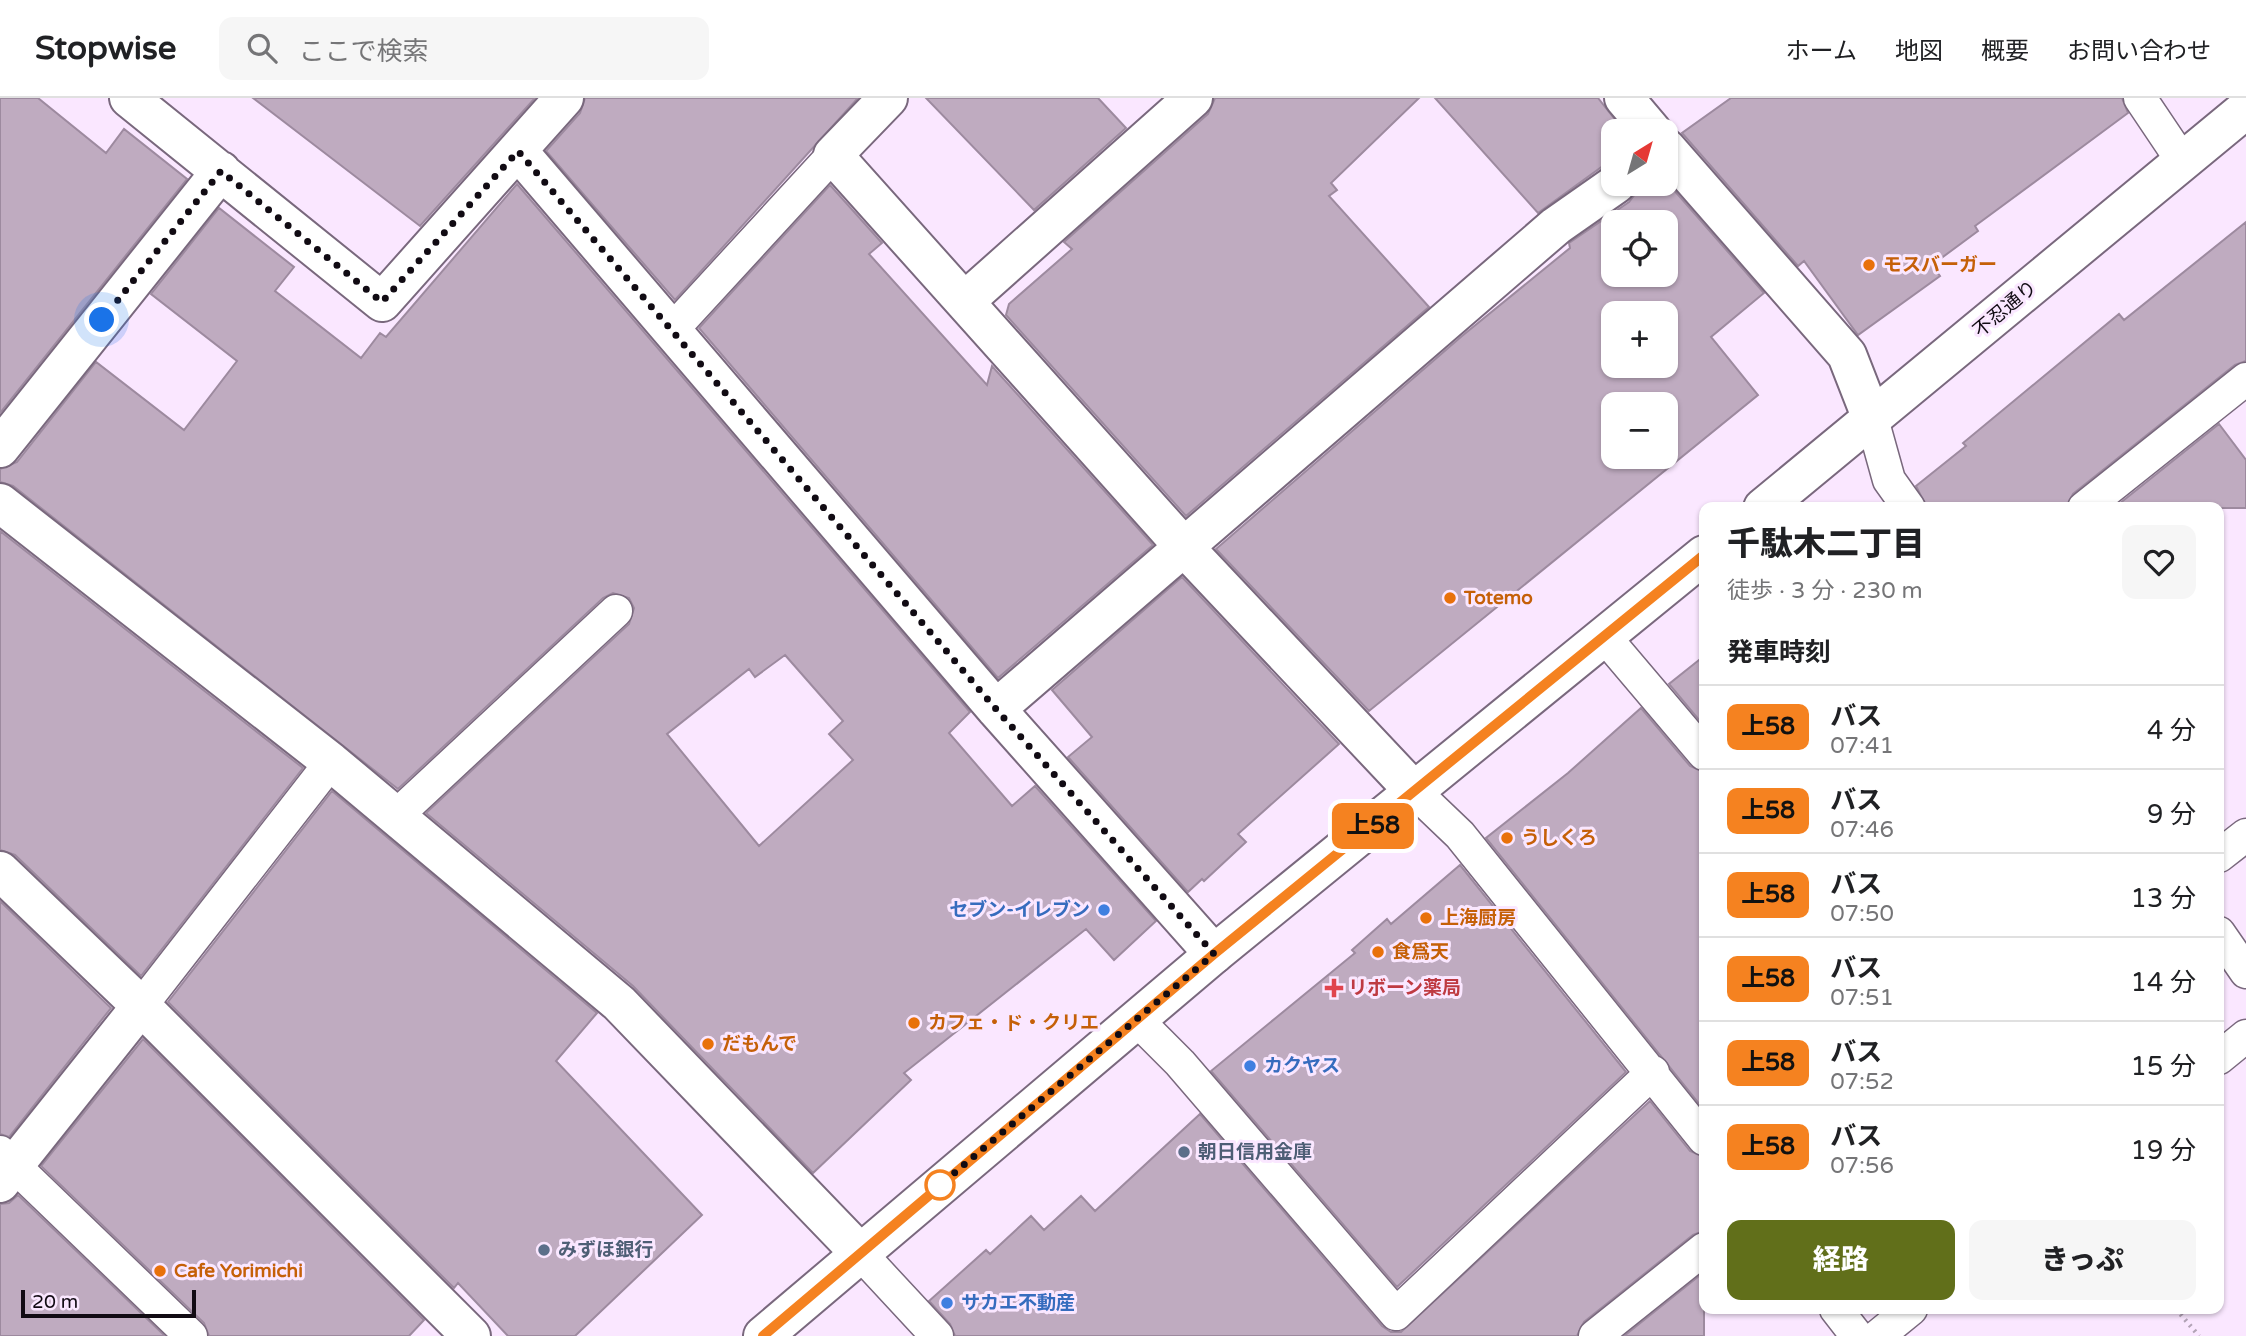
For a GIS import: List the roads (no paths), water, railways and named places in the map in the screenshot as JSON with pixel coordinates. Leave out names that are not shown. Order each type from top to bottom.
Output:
[{"type":"street","points":[[128,98],[382,302],[564,98]]},
{"type":"street","points":[[888,98],[833,155],[1184,547],[1415,792]]},
{"type":"street","points":[[965,301],[1193,98]]},
{"type":"street","points":[[1624,98],[1642,119]]},
{"type":"street","name":"不忍通り","points":[[1770,502],[2246,109]]},
{"type":"street","points":[[518,151],[996,709],[1214,954]]},
{"type":"street","points":[[1678,162],[1847,355],[1872,419]]},
{"type":"street","points":[[0,448],[221,171]]},
{"type":"street","points":[[996,709],[1556,226],[1601,194]]},
{"type":"street","points":[[0,503],[331,762],[619,1003],[860,1253]]},
{"type":"street","points":[[763,1336],[1214,954],[1699,559]]},
{"type":"street","points":[[0,871],[141,1006],[471,1336]]},
{"type":"street","points":[[5,1166],[141,1006]]},
{"type":"lane","points":[[2140,98],[2183,162]]},
{"type":"lane","points":[[673,329],[833,155]]},
{"type":"lane","points":[[2092,502],[2246,379]]},
{"type":"lane","points":[[1872,419],[1889,480],[1905,502]]},
{"type":"lane","points":[[395,817],[616,611]]},
{"type":"lane","points":[[1604,636],[1699,748]]},
{"type":"lane","points":[[141,1006],[331,762]]},
{"type":"lane","points":[[1415,792],[1460,835],[1699,1133]]},
{"type":"lane","points":[[2224,852],[2246,835]]},
{"type":"lane","points":[[2224,940],[2246,972]]},
{"type":"lane","points":[[1138,1021],[1180,1063],[1396,1314],[1653,1073]]},
{"type":"lane","points":[[2224,1054],[2246,1036]]},
{"type":"lane","points":[[5,1166],[191,1336]]},
{"type":"lane","points":[[860,1253],[937,1336]]},
{"type":"lane","points":[[1595,1336],[1699,1254]]},
{"type":"lane","points":[[1840,1314],[1857,1336]]},
{"type":"lane","points":[[1878,1336],[1905,1314]]},
{"type":"place","name":"モスバーガー","points":[[1869,265]]},
{"type":"place","name":"Totemo","points":[[1450,598]]},
{"type":"place","name":"うしくろ","points":[[1507,838]]},
{"type":"place","name":"セブン-イレブン","points":[[1104,910]]},
{"type":"place","name":"上海厨房","points":[[1426,918]]},
{"type":"place","name":"食爲天","points":[[1378,952]]},
{"type":"place","name":"リボーン薬局","points":[[1334,988]]},
{"type":"place","name":"カフェ・ド・クリエ","points":[[914,1023]]},
{"type":"place","name":"だもんで","points":[[708,1044]]},
{"type":"place","name":"カクヤス","points":[[1250,1066]]},
{"type":"place","name":"朝日信用金庫","points":[[1184,1152]]},
{"type":"place","name":"みずほ銀行","points":[[544,1250]]},
{"type":"place","name":"Cafe Yorimichi","points":[[160,1271]]},
{"type":"place","name":"サカエ不動産","points":[[947,1303]]}]
